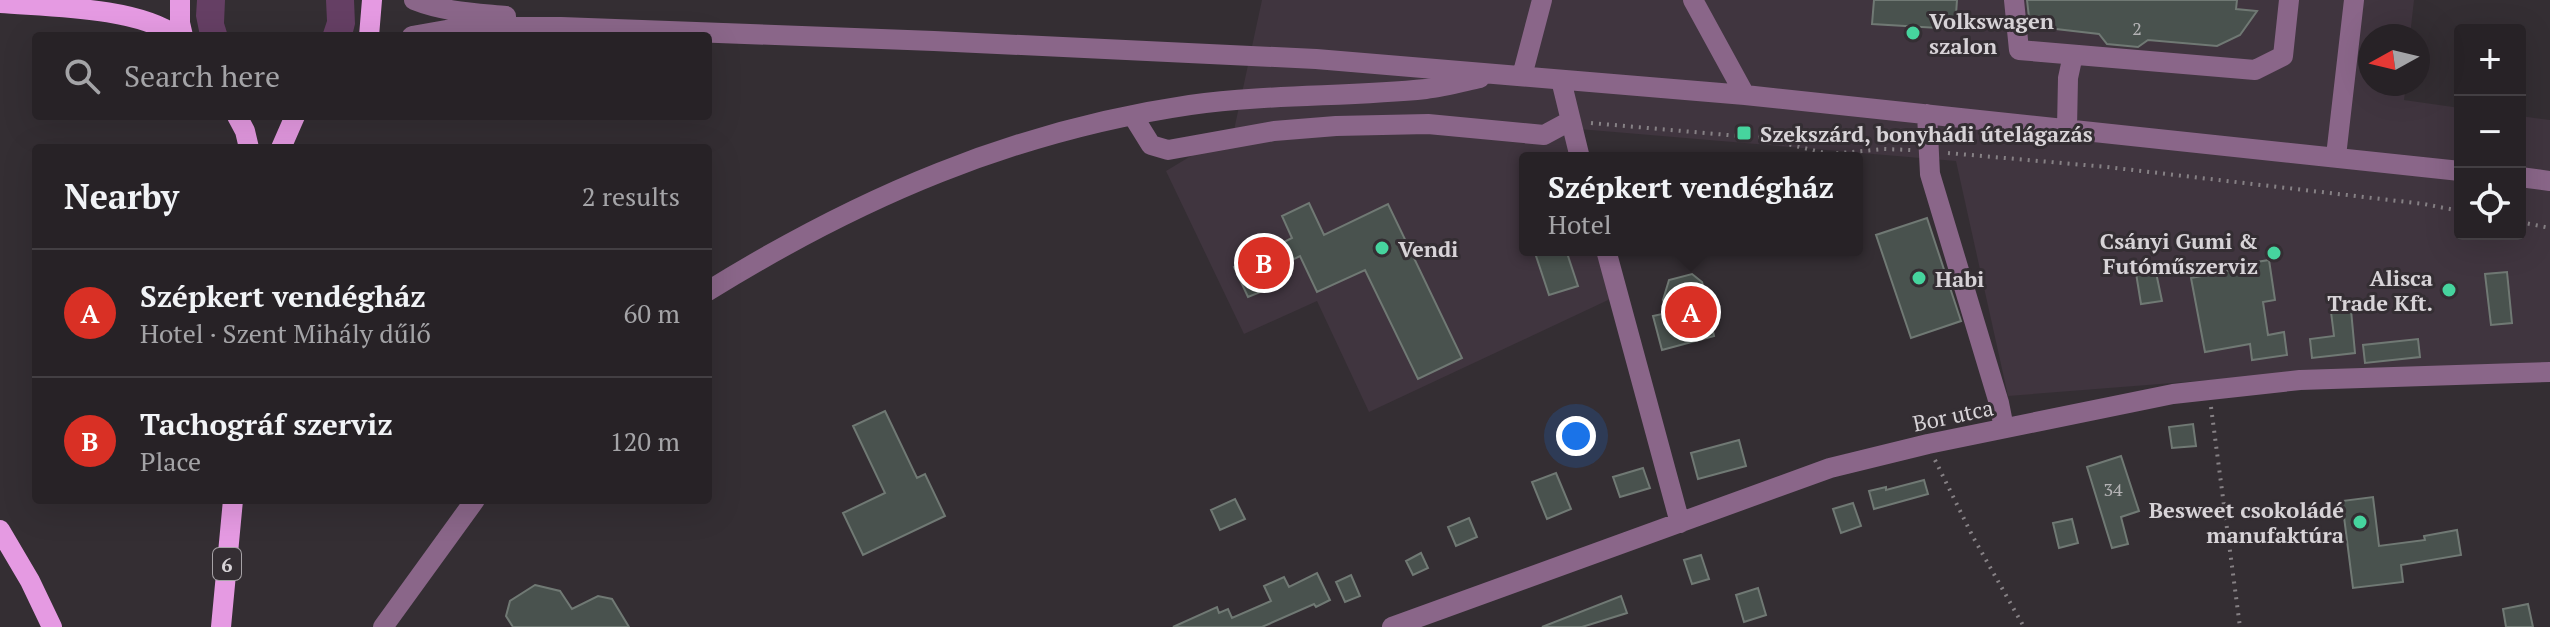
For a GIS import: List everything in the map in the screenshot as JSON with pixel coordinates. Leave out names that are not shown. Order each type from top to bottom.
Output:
[{"type":"main road","points":[[180,0],[182,32]]},
{"type":"main road","points":[[369,32],[372,0]]},
{"type":"main road","points":[[0,3],[121,14],[164,27],[171,32]]},
{"type":"main road","points":[[239,120],[248,144]]},
{"type":"main road","points":[[283,144],[293,120]]},
{"type":"main road","name":"6","points":[[221,627],[233,504]]},
{"type":"main road","points":[[0,530],[52,627]]},
{"type":"street","points":[[414,0],[431,7],[527,18],[561,27]]},
{"type":"street","points":[[1512,75],[1542,0]]},
{"type":"street","points":[[1693,0],[1745,95]]},
{"type":"street","points":[[2014,0],[2019,50],[2255,70],[2283,56],[2289,0]]},
{"type":"street","points":[[2336,156],[2354,0]]},
{"type":"street","points":[[435,32],[463,27],[694,32]]},
{"type":"street","points":[[712,33],[1252,56],[1512,75],[1745,95],[2454,170]]},
{"type":"street","points":[[2067,128],[2068,78],[2073,55]]},
{"type":"street","points":[[712,289],[837,217],[917,179],[1069,129],[1190,105],[1280,96],[1428,89],[1512,75]]},
{"type":"street","points":[[1561,80],[1578,152]]},
{"type":"street","points":[[1927,114],[1930,174],[2004,428]]},
{"type":"street","points":[[1133,116],[1151,145],[1168,150],[1274,131],[1336,126],[1428,124],[1544,135],[1570,121]]},
{"type":"street","points":[[2526,178],[2550,181]]},
{"type":"street","points":[[1608,256],[1680,523]]},
{"type":"street","name":"Bor utca","points":[[1392,627],[1830,468],[1928,444],[2173,394],[2300,380],[2550,372]]},
{"type":"street","points":[[383,627],[472,504]]},
{"type":"path","points":[[1570,121],[1762,138],[1821,152]]},
{"type":"path","points":[[1858,152],[1884,149],[1923,151]]},
{"type":"path","points":[[1946,153],[2122,169],[2454,210]]},
{"type":"path","points":[[2526,223],[2550,228]]},
{"type":"path","points":[[2209,390],[2240,627]]},
{"type":"path","points":[[1928,444],[1973,537],[2024,627]]},
{"type":"shaded area","points":[[197,0],[225,0],[227,32],[199,32]]},
{"type":"shaded area","points":[[326,0],[354,0],[353,32],[323,32],[327,21]]},
{"type":"shaded area","points":[[1262,0],[2414,0],[2411,24],[2358,24],[2358,96],[2404,96],[2404,100],[2454,107],[2454,240],[2526,240],[2526,117],[2550,120],[2550,362],[2301,373],[2008,396],[1956,161],[1579,129],[1585,152],[1519,152],[1519,256],[1614,256],[1623,293],[1369,412],[1317,301],[1244,334],[1166,171],[1234,130]]},
{"type":"building","points":[[1874,0],[1957,0],[1955,29],[1872,24]]},
{"type":"building","points":[[2027,0],[2237,0],[2236,9],[2257,11],[2240,35],[2217,46],[2148,40],[2138,47],[2107,44],[2099,34],[2030,26]]},
{"type":"building","points":[[1309,203],[1324,235],[1388,204],[1462,358],[1418,379],[1365,270],[1317,292],[1300,256],[1257,277],[1263,291],[1248,297],[1234,267],[1292,238],[1282,216]]},
{"type":"building","name":"Habi","points":[[1927,218],[1961,321],[1911,338],[1876,235]]},
{"type":"building","points":[[1536,256],[1568,256],[1578,286],[1549,295]]},
{"type":"building","points":[[2269,260],[2275,300],[2263,302],[2268,335],[2284,332],[2287,355],[2252,360],[2250,344],[2205,352],[2191,278],[2233,270],[2232,266]]},
{"type":"building","points":[[2154,263],[2162,301],[2141,304],[2135,267]]},
{"type":"building","points":[[2507,272],[2512,323],[2491,325],[2485,274]]},
{"type":"building","points":[[1692,274],[1702,282],[1708,303],[1715,311],[1711,322],[1714,336],[1662,350],[1653,316],[1667,313],[1663,300],[1669,280]]},
{"type":"building","points":[[2351,310],[2355,353],[2312,358],[2310,339],[2334,336],[2331,312]]},
{"type":"building","points":[[2418,339],[2420,357],[2365,363],[2363,345]]},
{"type":"building","points":[[885,411],[917,478],[925,474],[945,516],[863,555],[843,513],[885,493],[853,426]]},
{"type":"building","points":[[2193,424],[2196,446],[2172,448],[2169,427]]},
{"type":"building","points":[[1739,440],[1746,466],[1698,479],[1691,453]]},
{"type":"building","points":[[2121,456],[2139,511],[2121,517],[2128,544],[2112,548],[2087,467]]},
{"type":"building","points":[[1643,468],[1650,488],[1620,497],[1613,477]]},
{"type":"building","points":[[1556,473],[1571,509],[1547,519],[1532,482]]},
{"type":"building","points":[[1924,480],[1928,494],[1874,509],[1869,491]]},
{"type":"building","name":"Besweet csokoládé manufaktúra","points":[[2373,497],[2379,546],[2425,540],[2424,536],[2457,530],[2461,555],[2401,565],[2403,582],[2353,588],[2342,501]]},
{"type":"building","points":[[1235,499],[1245,519],[1220,530],[1211,510]]},
{"type":"building","points":[[1853,503],[1861,526],[1841,533],[1833,509]]},
{"type":"building","points":[[1469,518],[1477,537],[1456,546],[1448,527]]},
{"type":"building","points":[[2072,519],[2078,543],[2059,548],[2053,523]]},
{"type":"building","points":[[1421,553],[1428,568],[1413,575],[1406,561]]},
{"type":"building","points":[[1701,555],[1709,579],[1692,584],[1684,560]]},
{"type":"building","points":[[1317,573],[1330,600],[1316,607],[1314,604],[1262,627],[1173,627],[1217,607],[1219,613],[1228,609],[1232,618],[1271,601],[1264,586],[1284,577],[1289,587]]},
{"type":"building","points":[[1351,575],[1360,596],[1345,602],[1336,582]]},
{"type":"building","points":[[535,585],[560,591],[572,609],[598,596],[612,599],[629,627],[513,627],[506,616],[510,601]]},
{"type":"building","points":[[1758,588],[1766,615],[1744,622],[1736,595]]},
{"type":"building","points":[[1621,596],[1627,613],[1582,627],[1542,627]]},
{"type":"building","points":[[2528,604],[2533,627],[2506,627],[2503,609]]},
{"type":"place","name":"Volkswagen szalon","points":[[1913,33]]},
{"type":"place","name":"Szekszárd, bonyhádi útelágazás","points":[[1744,133]]},
{"type":"place","name":"Vendi","points":[[1382,248]]},
{"type":"place","name":"Csányi Gumi & Futóműszerviz","points":[[2274,253]]},
{"type":"place","name":"Tachográf szerviz","points":[[1264,263]]},
{"type":"place","name":"Habi","points":[[1919,278]]},
{"type":"place","name":"Alisca Trade Kft.","points":[[2449,290]]},
{"type":"place","name":"Szépkert vendégház","points":[[1691,312]]},
{"type":"place","name":"Besweet csokoládé manufaktúra","points":[[2360,522]]}]
